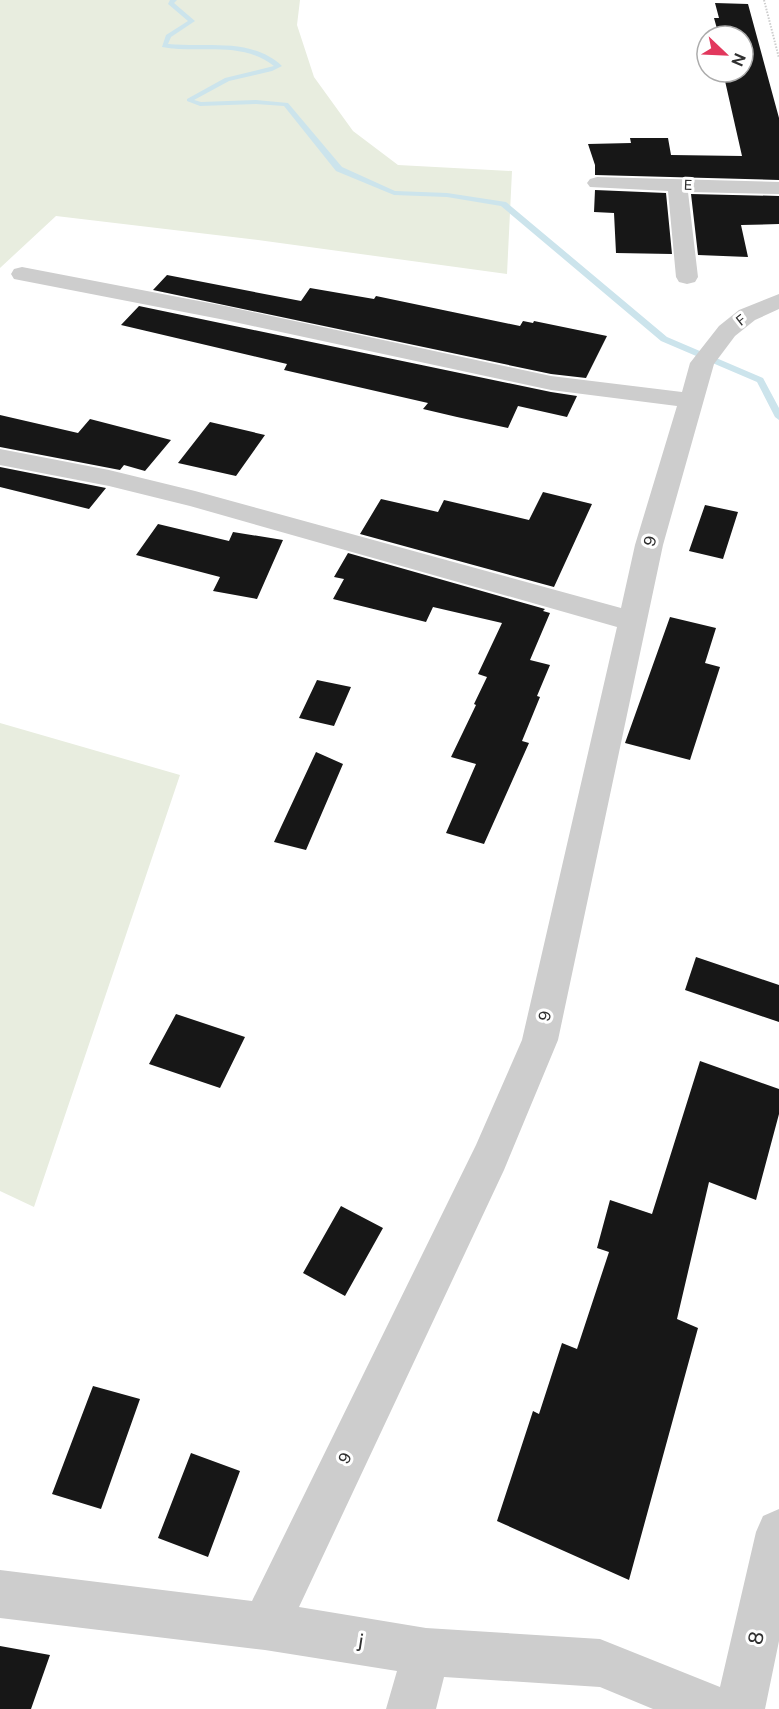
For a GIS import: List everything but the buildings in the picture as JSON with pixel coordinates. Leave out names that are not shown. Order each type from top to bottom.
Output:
[{"type":"street","name":"E","points":[[597,183],[779,188]]},
{"type":"street","points":[[677,185],[687,277]]},
{"type":"street","points":[[22,274],[225,313],[551,383],[690,400]]},
{"type":"street","name":"F","points":[[707,357],[727,332],[747,315],[779,301]]},
{"type":"street","name":"9","points":[[265,1626],[490,1157],[540,1040],[649,545],[690,400],[707,357]]},
{"type":"street","points":[[0,457],[109,478],[195,499],[632,621]]},
{"type":"street","name":"8","points":[[740,1709],[779,1532]]},
{"type":"street","name":"j","points":[[0,1594],[265,1626],[426,1652],[600,1663],[714,1709]]},
{"type":"street","points":[[411,1709],[426,1652]]},
{"type":"path","points":[[764,0],[779,58]]},
{"type":"shaded area","points":[[0,0],[300,0],[297,25],[314,77],[353,131],[398,165],[512,171],[507,274],[258,240],[56,216],[0,268]]},
{"type":"shaded area","points":[[0,723],[180,775],[34,1207],[0,1191]]},
{"type":"waterway","points":[[174,0],[170,3],[192,21],[168,36],[164,46],[239,48],[253,51],[279,66],[227,79],[189,100],[200,104],[256,102],[286,104],[339,169],[394,193],[447,195],[503,204],[664,339],[760,380],[779,417]]}]
